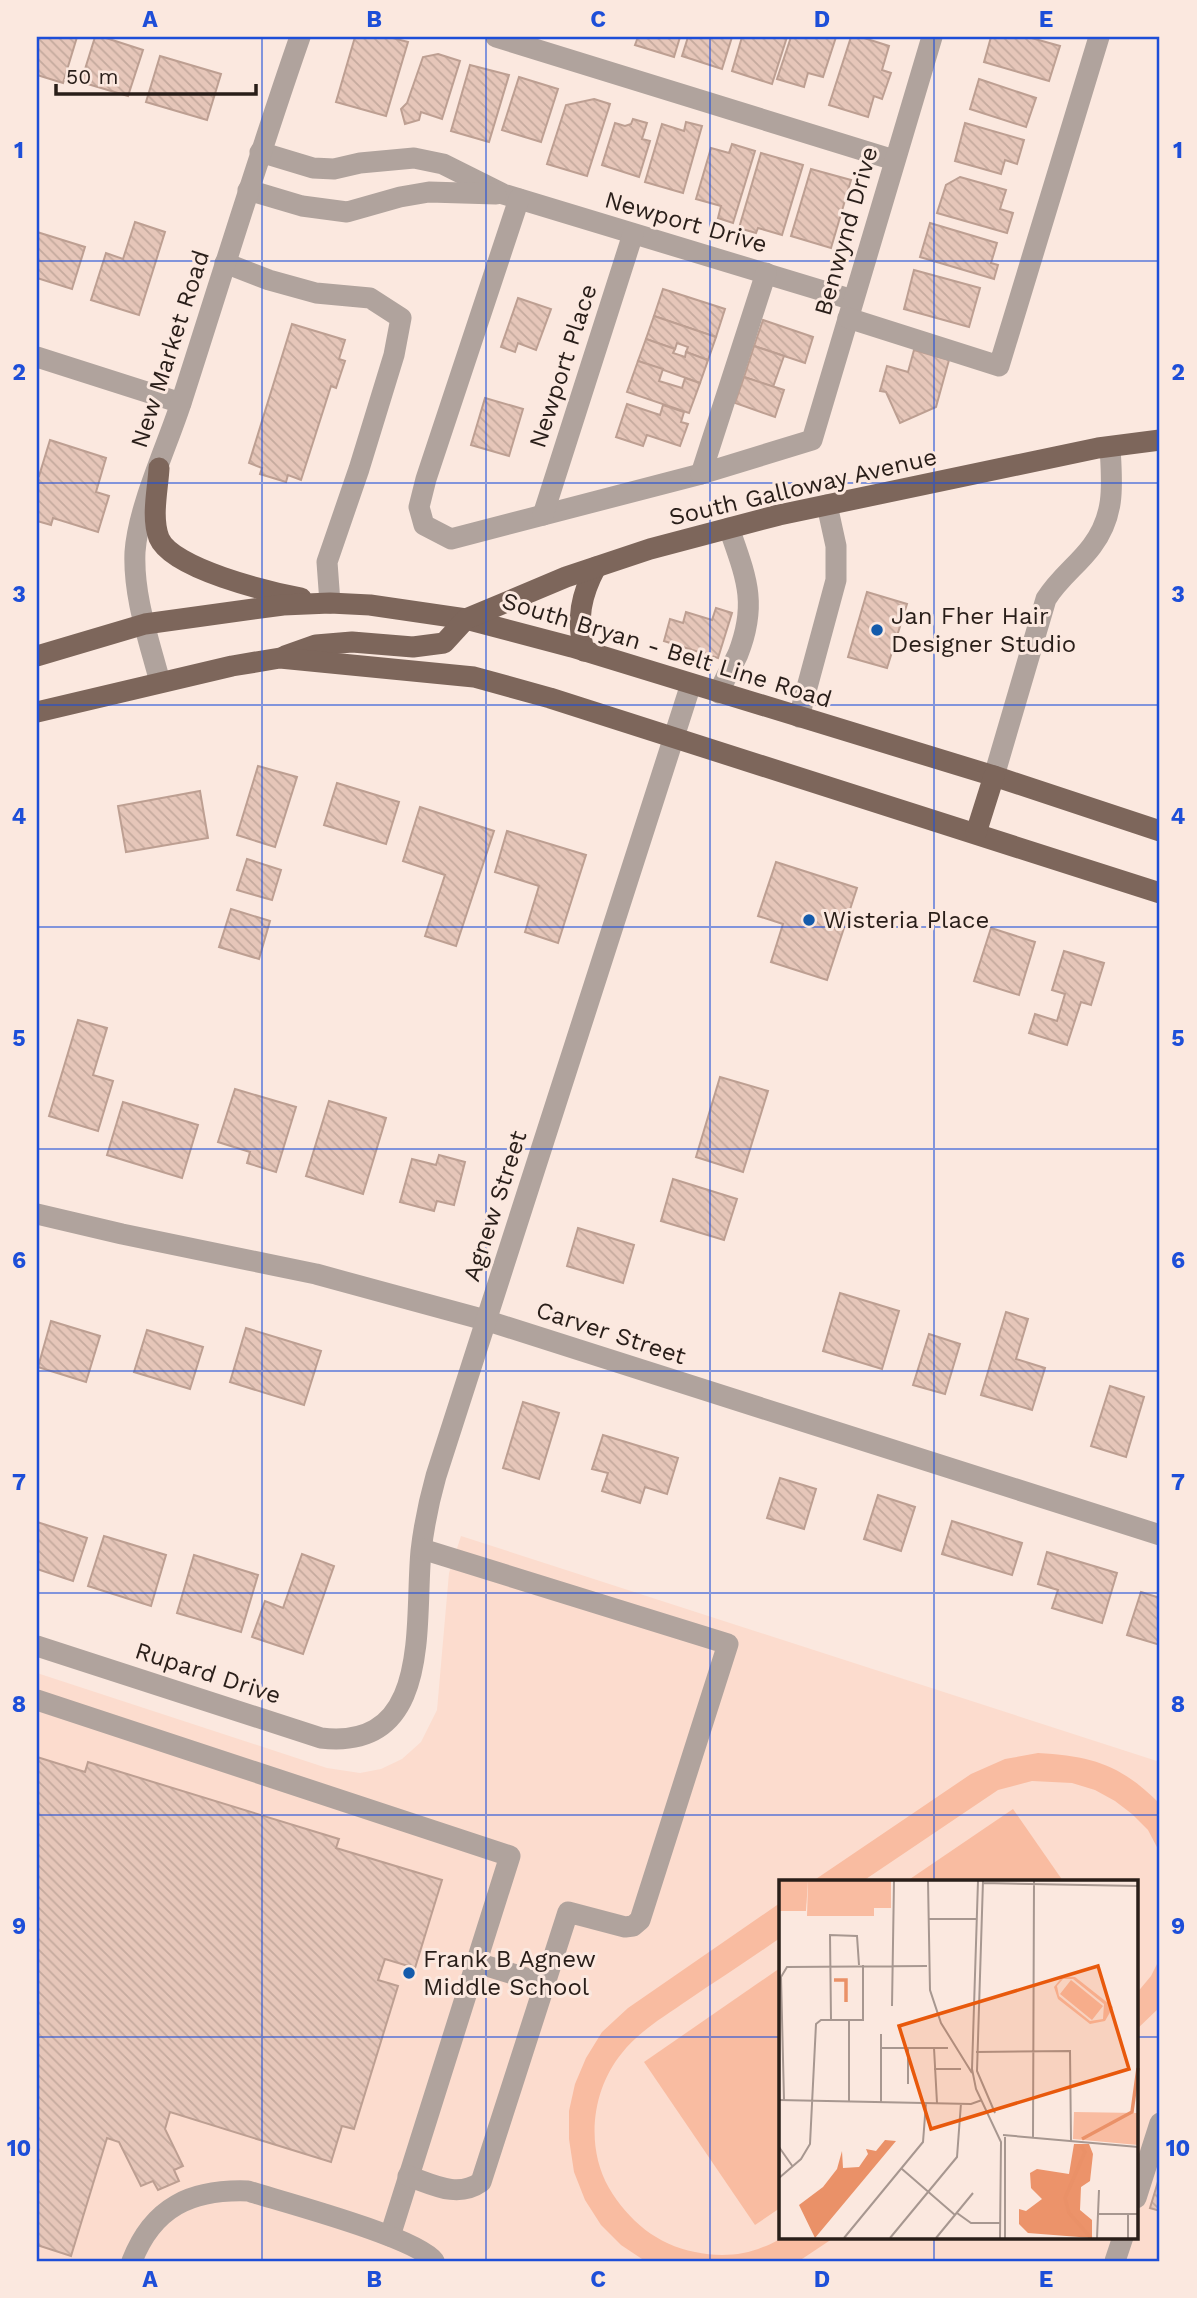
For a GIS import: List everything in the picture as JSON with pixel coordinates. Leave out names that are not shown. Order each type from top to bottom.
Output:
[{"type":"main road","name":"South Galloway Avenue","points":[[466,619],[566,577],[650,549],[729,528],[827,505],[1110,447],[1160,440]]},
{"type":"main road","points":[[159,468],[156,525],[160,541],[174,556],[229,579],[280,594],[330,603]]},
{"type":"main road","points":[[584,651],[579,623],[581,603],[596,567]]},
{"type":"main road","name":"South Bryan - Belt Line Road","points":[[37,656],[145,624],[283,605],[370,605],[466,619],[584,651],[994,776],[1160,831]]},
{"type":"main road","points":[[37,712],[232,666],[280,658],[316,645],[352,642],[413,647],[444,643],[466,619]]},
{"type":"main road","points":[[280,658],[474,677],[1160,892]]},
{"type":"main road","points":[[976,833],[994,776]]},
{"type":"street","name":"New Market Road","points":[[160,682],[137,587],[135,551],[144,510],[300,37]]},
{"type":"street","points":[[496,37],[894,159]]},
{"type":"street","name":"Benwynd Drive","points":[[701,474],[812,440],[932,37]]},
{"type":"street","name":"Newport Drive","points":[[260,152],[313,168],[334,169],[360,163],[414,158],[443,164],[511,196],[766,273],[850,309],[999,366],[1099,37]]},
{"type":"street","name":"Newport Drive","points":[[248,190],[302,206],[347,212],[429,192],[511,196]]},
{"type":"street","points":[[511,196],[419,507],[424,525],[451,539],[701,474],[766,273]]},
{"type":"street","name":"Newport Place","points":[[543,515],[633,234]]},
{"type":"street","points":[[225,262],[269,280],[316,293],[370,298],[401,318],[394,355],[327,562],[330,603]]},
{"type":"street","points":[[37,357],[181,402]]},
{"type":"street","points":[[994,776],[1046,599],[1057,582],[1093,545],[1107,517],[1113,495],[1110,447]]},
{"type":"street","points":[[799,717],[836,580],[836,546],[827,505]]},
{"type":"street","points":[[719,693],[725,675],[737,656],[750,614],[746,576],[729,528]]},
{"type":"street","name":"Agnew Street","points":[[364,1735],[390,1719],[402,1702],[411,1680],[422,1549],[436,1476],[691,684]]},
{"type":"street","name":"Carver Street","points":[[37,1214],[316,1274],[485,1320],[1160,1535]]},
{"type":"street","points":[[408,2176],[452,2190],[469,2189],[481,2182],[568,1912],[625,1927],[634,1926],[639,1920],[728,1644],[422,1549]]},
{"type":"street","name":"Rupard Drive","points":[[37,1646],[321,1738],[338,1740],[364,1735]]},
{"type":"street","points":[[37,1700],[510,1856],[390,2236]]},
{"type":"street","points":[[477,1963],[546,1984]]},
{"type":"street","points":[[1138,2193],[1160,2123]]},
{"type":"street","points":[[132,2261],[139,2242],[159,2217],[186,2200],[216,2191],[247,2191],[390,2236],[417,2247],[434,2261]]},
{"type":"street","points":[[1115,2261],[1123,2238]]},
{"type":"shaded area","name":"Frank B Agnew Middle School","points":[[461,1536],[1160,1762],[1160,2261],[37,2261],[37,1673],[327,1768],[360,1773],[381,1769],[402,1759],[421,1742],[437,1710],[449,1573]]},
{"type":"shaded area","points":[[1038,1753],[1057,1754],[1090,1760],[1119,1772],[1160,1804],[1160,1853],[1148,1830],[1115,1801],[1095,1790],[1072,1783],[1032,1781],[998,1790],[864,1880],[814,1880],[971,1774],[1005,1759]]},
{"type":"shaded area","points":[[1013,1809],[1062,1880],[908,1880]]},
{"type":"shaded area","points":[[779,1904],[779,1939],[653,2024],[622,2053],[612,2067],[598,2100],[595,2118],[597,2154],[601,2172],[625,2211],[656,2237],[681,2249],[704,2254],[730,2255],[755,2250],[784,2238],[834,2238],[799,2261],[645,2261],[621,2245],[601,2225],[585,2200],[574,2172],[569,2139],[569,2111],[575,2084],[586,2058],[602,2032],[628,2008]]},
{"type":"shaded area","points":[[1160,1958],[1160,2007],[1138,2028],[1138,1992],[1151,1976]]},
{"type":"shaded area","points":[[779,1969],[779,2209],[755,2225],[644,2062]]},
{"type":"building","points":[[37,37],[77,37],[63,83],[37,75]]},
{"type":"building","points":[[95,37],[143,50],[128,96],[81,82]]},
{"type":"building","points":[[355,37],[389,37],[408,42],[386,116],[336,102]]},
{"type":"building","points":[[638,37],[680,37],[674,57],[635,45]]},
{"type":"building","points":[[688,37],[732,37],[722,69],[682,56]]},
{"type":"building","points":[[742,37],[787,37],[772,84],[732,71]]},
{"type":"building","points":[[791,37],[836,37],[823,77],[808,73],[804,87],[777,79]]},
{"type":"building","points":[[851,37],[861,37],[889,46],[882,70],[891,73],[882,99],[874,96],[868,117],[829,105]]},
{"type":"building","points":[[991,37],[1028,37],[1060,46],[1049,81],[984,62]]},
{"type":"building","points":[[438,54],[460,61],[442,119],[421,112],[419,120],[405,124],[401,109],[407,103],[423,57]]},
{"type":"building","points":[[160,56],[221,74],[207,120],[146,102]]},
{"type":"building","points":[[470,65],[509,75],[489,142],[451,131]]},
{"type":"building","points":[[519,77],[558,89],[541,142],[502,130]]},
{"type":"building","points":[[979,79],[1036,98],[1026,127],[970,109]]},
{"type":"building","points":[[594,99],[610,104],[587,176],[547,164],[566,105]]},
{"type":"building","points":[[633,119],[647,123],[642,139],[650,141],[639,177],[602,165],[615,123],[625,126],[631,124]]},
{"type":"building","points":[[686,122],[702,126],[683,193],[645,182],[662,124],[684,131]]},
{"type":"building","points":[[965,123],[1024,140],[1017,164],[1005,160],[1001,174],[955,161]]},
{"type":"building","points":[[732,144],[755,151],[733,223],[718,218],[721,206],[696,199],[711,148],[729,153]]},
{"type":"building","points":[[761,153],[803,165],[782,235],[758,228],[756,233],[739,228]]},
{"type":"building","points":[[811,169],[851,180],[831,248],[791,236]]},
{"type":"building","points":[[960,177],[1006,190],[1000,209],[1013,213],[1007,233],[937,213],[946,185]]},
{"type":"building","points":[[135,222],[165,232],[139,315],[91,300],[106,253],[123,259]]},
{"type":"building","points":[[930,223],[997,243],[991,263],[998,265],[994,279],[920,257]]},
{"type":"building","points":[[37,232],[85,247],[72,289],[37,278]]},
{"type":"building","points":[[914,270],[980,288],[969,327],[904,309]]},
{"type":"building","points":[[663,289],[725,309],[716,337],[654,316]]},
{"type":"building","points":[[518,298],[551,309],[536,350],[518,343],[515,352],[501,347]]},
{"type":"building","points":[[654,316],[716,337],[708,360],[686,352],[688,347],[677,343],[675,349],[646,339]]},
{"type":"building","points":[[763,320],[813,337],[805,363],[754,346]]},
{"type":"building","points":[[292,324],[345,340],[339,359],[345,361],[336,388],[331,386],[301,480],[288,475],[286,482],[260,474],[262,468],[249,463]]},
{"type":"building","points":[[646,339],[675,349],[673,353],[685,357],[686,352],[708,360],[700,383],[638,361]]},
{"type":"building","points":[[754,346],[784,356],[773,387],[744,377]]},
{"type":"building","points":[[914,350],[949,360],[936,407],[900,423],[886,392],[880,391],[887,366],[908,372]]},
{"type":"building","points":[[638,361],[663,369],[659,381],[682,388],[685,378],[700,383],[689,413],[627,392]]},
{"type":"building","points":[[744,377],[784,390],[775,417],[735,403]]},
{"type":"building","points":[[485,398],[523,409],[509,456],[471,445]]},
{"type":"building","points":[[627,404],[660,415],[663,405],[684,412],[681,422],[688,424],[680,446],[647,435],[643,446],[616,437]]},
{"type":"building","points":[[50,440],[106,458],[96,492],[109,496],[98,532],[53,518],[51,525],[37,521],[37,475],[39,476]]},
{"type":"building","name":"Jan Fher Hair Designer Studio","points":[[867,592],[907,604],[887,668],[848,657]]},
{"type":"building","points":[[716,608],[732,613],[718,658],[664,641],[670,619],[683,623],[686,612],[712,620]]},
{"type":"building","points":[[258,766],[297,777],[275,847],[237,835]]},
{"type":"building","points":[[337,783],[399,802],[386,844],[324,825]]},
{"type":"building","points":[[200,791],[208,838],[126,852],[118,806]]},
{"type":"building","points":[[420,807],[494,831],[456,946],[425,936],[445,875],[403,861]]},
{"type":"building","points":[[507,831],[586,855],[558,943],[525,932],[539,886],[495,872]]},
{"type":"building","points":[[247,859],[281,870],[272,900],[237,890]]},
{"type":"building","name":"Wisteria Place","points":[[776,862],[857,888],[827,980],[771,962],[783,924],[758,916]]},
{"type":"building","points":[[231,909],[270,921],[259,959],[219,947]]},
{"type":"building","points":[[991,928],[1035,942],[1019,995],[974,981]]},
{"type":"building","points":[[1064,951],[1104,963],[1091,1005],[1081,1002],[1067,1045],[1029,1033],[1035,1014],[1057,1021],[1065,994],[1052,990]]},
{"type":"building","points":[[78,1020],[107,1028],[93,1075],[113,1081],[98,1131],[49,1116]]},
{"type":"building","points":[[720,1077],[768,1091],[743,1172],[696,1157]]},
{"type":"building","points":[[235,1089],[296,1107],[276,1172],[247,1163],[250,1152],[218,1142]]},
{"type":"building","points":[[329,1101],[386,1118],[363,1194],[306,1176]]},
{"type":"building","points":[[123,1102],[198,1125],[182,1178],[107,1155]]},
{"type":"building","points":[[439,1155],[465,1162],[454,1205],[437,1201],[434,1211],[400,1202],[412,1159],[436,1165]]},
{"type":"building","points":[[673,1179],[737,1199],[724,1240],[661,1221]]},
{"type":"building","points":[[578,1228],[634,1245],[623,1283],[567,1266]]},
{"type":"building","points":[[840,1293],[899,1311],[882,1369],[823,1351]]},
{"type":"building","points":[[1006,1312],[1028,1319],[1016,1359],[1045,1368],[1032,1410],[981,1395]]},
{"type":"building","points":[[51,1321],[100,1336],[86,1382],[38,1367]]},
{"type":"building","points":[[246,1328],[321,1351],[304,1405],[230,1382]]},
{"type":"building","points":[[147,1330],[203,1347],[190,1389],[134,1372]]},
{"type":"building","points":[[929,1334],[960,1344],[945,1394],[913,1385]]},
{"type":"building","points":[[1110,1386],[1144,1397],[1126,1457],[1091,1446]]},
{"type":"building","points":[[523,1402],[559,1413],[539,1479],[503,1468]]},
{"type":"building","points":[[603,1435],[678,1458],[667,1494],[645,1487],[640,1503],[602,1491],[608,1473],[592,1469]]},
{"type":"building","points":[[780,1478],[816,1489],[804,1529],[767,1518]]},
{"type":"building","points":[[878,1495],[915,1507],[901,1551],[864,1539]]},
{"type":"building","points":[[952,1521],[1022,1543],[1012,1575],[942,1554]]},
{"type":"building","points":[[37,1522],[87,1538],[73,1581],[37,1569]]},
{"type":"building","points":[[104,1536],[166,1555],[151,1606],[88,1586]]},
{"type":"building","points":[[1047,1552],[1117,1573],[1102,1623],[1052,1608],[1058,1590],[1038,1584]]},
{"type":"building","points":[[302,1554],[334,1566],[303,1654],[252,1637],[265,1601],[283,1608]]},
{"type":"building","points":[[194,1555],[258,1575],[241,1632],[177,1613]]},
{"type":"building","points":[[1141,1592],[1160,1598],[1160,1645],[1127,1635]]},
{"type":"building","points":[[37,1757],[85,1772],[88,1762],[339,1839],[336,1848],[442,1880],[415,1968],[385,1959],[378,1980],[398,1986],[354,2129],[342,2126],[331,2162],[170,2112],[165,2129],[183,2166],[174,2170],[179,2181],[158,2190],[153,2181],[141,2186],[119,2142],[107,2138],[71,2256],[37,2245]]},
{"type":"building","points":[[1160,2175],[1160,2211],[1150,2208]]},
{"type":"place","name":"Jan Fher Hair Designer Studio","points":[[877,630]]},
{"type":"place","name":"Wisteria Place","points":[[809,920]]},
{"type":"place","name":"Frank B Agnew Middle School","points":[[409,1973]]}]
